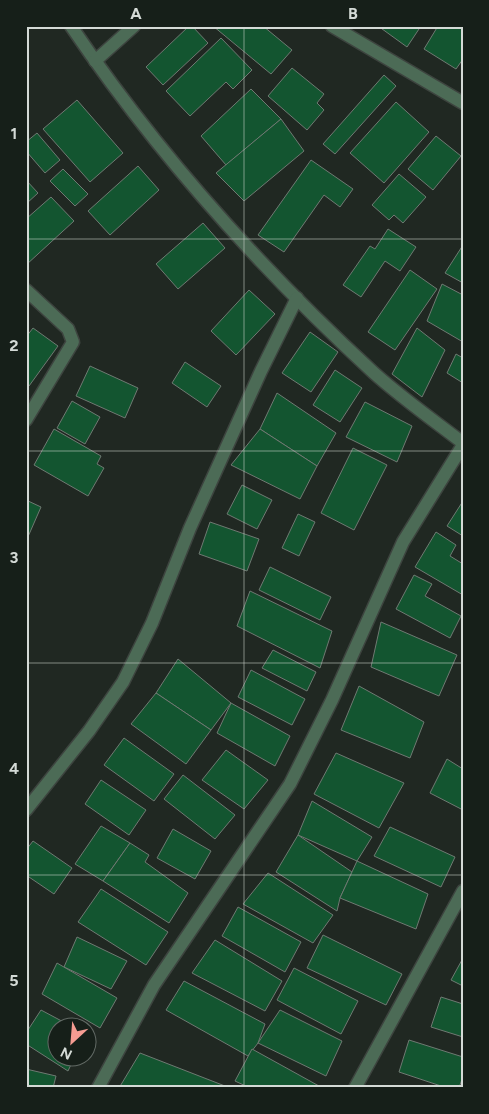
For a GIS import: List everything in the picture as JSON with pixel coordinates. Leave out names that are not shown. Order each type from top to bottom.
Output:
[{"type":"street","points":[[71,26],[95,61],[196,191],[297,298],[375,373],[463,444],[403,542],[290,784],[154,985],[98,1088]]},
{"type":"street","points":[[95,61],[134,26]]},
{"type":"street","points":[[332,26],[463,103]]},
{"type":"street","points":[[26,290],[40,300],[68,329],[73,342],[26,420]]},
{"type":"street","points":[[26,810],[89,731],[123,682],[152,623],[190,528],[261,371],[297,298]]},
{"type":"street","points":[[355,1088],[463,891]]},
{"type":"building","points":[[189,26],[192,26],[208,43],[163,85],[146,67]]},
{"type":"building","points":[[213,26],[263,26],[292,50],[271,74]]},
{"type":"building","points":[[378,26],[421,26],[407,47]]},
{"type":"building","points":[[438,26],[463,26],[463,59],[456,69],[424,49]]},
{"type":"building","points":[[221,38],[252,70],[233,89],[226,82],[190,116],[166,91]]},
{"type":"building","points":[[292,68],[324,94],[317,103],[324,110],[307,130],[268,96]]},
{"type":"building","points":[[384,75],[396,86],[335,154],[323,144]]},
{"type":"building","points":[[251,89],[281,119],[226,165],[201,136]]},
{"type":"building","points":[[77,100],[123,153],[90,182],[43,129]]},
{"type":"building","points":[[396,102],[429,132],[384,183],[350,153]]},
{"type":"building","points":[[281,119],[304,151],[244,201],[216,173]]},
{"type":"building","points":[[37,133],[60,160],[45,173],[26,151],[26,142]]},
{"type":"building","points":[[436,136],[461,156],[433,190],[408,169]]},
{"type":"building","points":[[311,160],[353,189],[340,207],[324,195],[284,252],[258,235]]},
{"type":"building","points":[[138,166],[159,190],[110,235],[88,211]]},
{"type":"building","points":[[63,169],[88,194],[75,206],[50,181]]},
{"type":"building","points":[[399,174],[426,197],[403,223],[394,215],[389,220],[372,205]]},
{"type":"building","points":[[26,180],[38,193],[26,204]]},
{"type":"building","points":[[51,197],[74,221],[26,265],[26,219]]},
{"type":"building","points":[[203,223],[225,248],[178,289],[156,264]]},
{"type":"building","points":[[388,229],[416,247],[400,271],[385,261],[361,297],[343,285],[370,246],[375,249]]},
{"type":"building","points":[[463,245],[463,283],[445,273]]},
{"type":"building","points":[[410,270],[437,289],[395,350],[368,332]]},
{"type":"building","points":[[442,284],[463,295],[463,342],[427,321]]},
{"type":"building","points":[[249,290],[275,314],[236,355],[211,331]]},
{"type":"building","points":[[33,328],[58,346],[29,386],[26,384],[26,337]]},
{"type":"building","points":[[417,328],[445,350],[422,397],[392,374]]},
{"type":"building","points":[[310,332],[338,352],[311,392],[282,373]]},
{"type":"building","points":[[456,354],[463,358],[463,383],[447,373]]},
{"type":"building","points":[[185,362],[221,386],[207,407],[172,383]]},
{"type":"building","points":[[90,366],[138,388],[125,418],[76,396]]},
{"type":"building","points":[[335,370],[362,388],[340,422],[313,405]]},
{"type":"building","points":[[277,393],[336,433],[317,466],[260,429]]},
{"type":"building","points":[[72,401],[100,417],[85,444],[57,428]]},
{"type":"building","points":[[365,402],[412,426],[397,462],[346,437]]},
{"type":"building","points":[[54,429],[101,456],[97,464],[104,468],[88,496],[34,465]]},
{"type":"building","points":[[260,429],[317,466],[300,499],[231,465]]},
{"type":"building","points":[[353,448],[387,465],[354,530],[321,513]]},
{"type":"building","points":[[242,485],[272,500],[257,529],[227,514]]},
{"type":"building","points":[[26,500],[41,507],[27,539],[26,539]]},
{"type":"building","points":[[463,501],[463,536],[447,526]]},
{"type":"building","points":[[298,514],[315,522],[299,556],[282,548]]},
{"type":"building","points":[[210,522],[259,539],[247,571],[199,554]]},
{"type":"building","points":[[436,532],[456,545],[450,556],[463,564],[463,595],[415,567]]},
{"type":"building","points":[[270,567],[331,597],[320,620],[259,590]]},
{"type":"building","points":[[414,575],[432,584],[425,596],[461,616],[450,638],[396,609]]},
{"type":"building","points":[[250,591],[332,631],[320,668],[237,626]]},
{"type":"building","points":[[381,622],[457,655],[439,696],[371,667]]},
{"type":"building","points":[[273,650],[316,672],[307,691],[262,668]]},
{"type":"building","points":[[178,659],[231,703],[211,730],[156,693]]},
{"type":"building","points":[[251,670],[305,699],[292,725],[238,697]]},
{"type":"building","points":[[359,686],[424,722],[410,758],[341,730]]},
{"type":"building","points":[[156,693],[211,730],[186,764],[131,724]]},
{"type":"building","points":[[231,703],[290,736],[275,766],[217,733]]},
{"type":"building","points":[[124,738],[174,774],[154,801],[104,765]]},
{"type":"building","points":[[226,750],[268,780],[244,809],[202,780]]},
{"type":"building","points":[[336,753],[404,783],[379,828],[314,794]]},
{"type":"building","points":[[447,759],[463,769],[463,810],[430,793]]},
{"type":"building","points":[[183,775],[235,815],[215,839],[164,799]]},
{"type":"building","points":[[101,780],[146,810],[129,835],[85,804]]},
{"type":"building","points":[[312,801],[372,837],[357,861],[298,835]]},
{"type":"building","points":[[101,826],[130,843],[103,881],[75,864]]},
{"type":"building","points":[[390,827],[455,857],[441,887],[374,856]]},
{"type":"building","points":[[173,829],[211,851],[195,879],[157,858]]},
{"type":"building","points":[[298,835],[352,872],[340,898],[337,911],[276,872]]},
{"type":"building","points":[[33,841],[72,868],[54,894],[26,875],[26,850]]},
{"type":"building","points":[[130,843],[149,855],[145,862],[188,893],[169,923],[103,881]]},
{"type":"building","points":[[357,861],[428,894],[416,929],[340,898]]},
{"type":"building","points":[[268,873],[333,915],[313,943],[243,904]]},
{"type":"building","points":[[101,889],[168,932],[146,965],[78,922]]},
{"type":"building","points":[[238,907],[301,942],[285,972],[222,936]]},
{"type":"building","points":[[323,935],[402,974],[386,1005],[307,968]]},
{"type":"building","points":[[77,937],[127,961],[111,989],[64,967]]},
{"type":"building","points":[[215,940],[282,981],[265,1011],[192,973]]},
{"type":"building","points":[[463,958],[463,986],[451,980]]},
{"type":"building","points":[[57,963],[117,998],[100,1028],[98,1027],[98,1016],[80,1016],[42,994]]},
{"type":"building","points":[[294,968],[358,1001],[341,1034],[277,1000]]},
{"type":"building","points":[[184,981],[265,1024],[258,1043],[248,1056],[166,1010]]},
{"type":"building","points":[[441,997],[463,1004],[463,1037],[431,1027]]},
{"type":"building","points":[[41,1010],[52,1016],[48,1016],[48,1058],[26,1044],[26,1033]]},
{"type":"building","points":[[280,1010],[342,1041],[326,1076],[258,1043]]},
{"type":"building","points":[[409,1040],[463,1057],[463,1076],[459,1088],[447,1088],[399,1072]]},
{"type":"building","points":[[252,1049],[319,1086],[318,1088],[250,1088],[235,1081]]},
{"type":"building","points":[[140,1053],[225,1086],[119,1088]]},
{"type":"building","points":[[60,1066],[70,1066],[68,1071]]},
{"type":"building","points":[[26,1069],[56,1076],[53,1088],[26,1088]]}]
